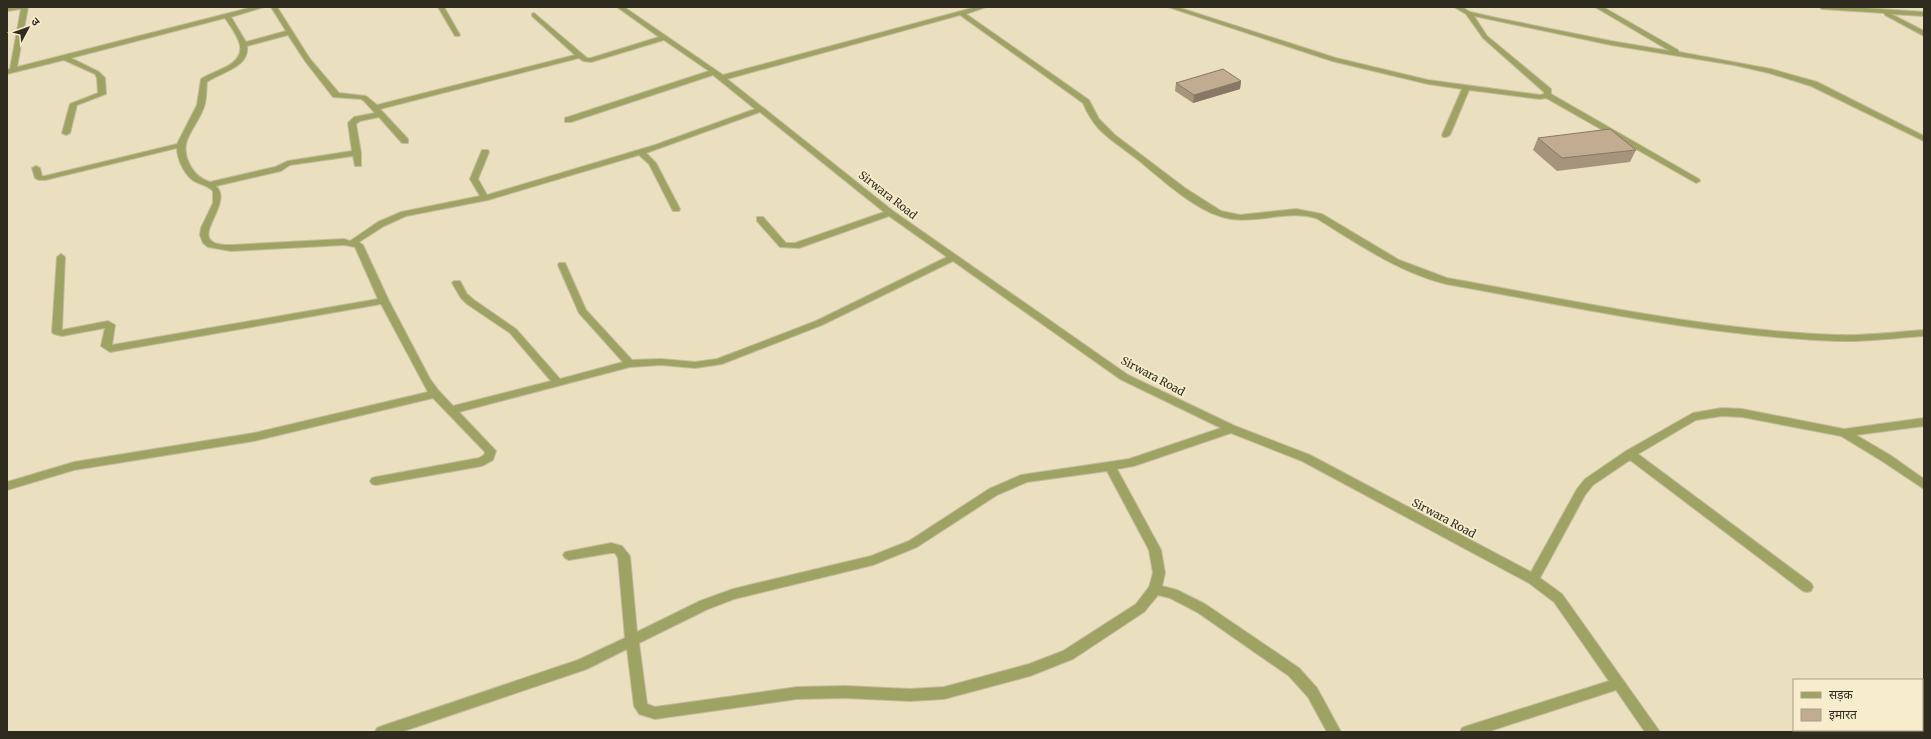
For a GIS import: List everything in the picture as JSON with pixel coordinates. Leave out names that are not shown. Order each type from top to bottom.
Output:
[{"type":"street","points":[[7,9],[24,7],[10,71],[261,7]]},
{"type":"street","points":[[274,7],[291,32],[307,60],[336,94],[341,96],[363,96],[405,141]]},
{"type":"street","points":[[441,7],[457,35]]},
{"type":"street","name":"Sirwara Road","points":[[620,7],[717,75],[762,109],[890,213],[1124,377],[1231,429],[1306,458],[1533,579],[1558,598],[1653,732]]},
{"type":"street","points":[[568,120],[717,75],[983,7]]},
{"type":"street","points":[[1171,7],[1334,60],[1428,82],[1540,97],[1547,95],[1696,181]]},
{"type":"street","points":[[1457,7],[1468,13],[1611,43],[1771,71],[1807,82],[1924,139]]},
{"type":"street","points":[[1598,7],[1683,55]]},
{"type":"street","points":[[1822,7],[1885,13],[1924,14]]},
{"type":"street","points":[[961,13],[1086,102],[1097,123],[1187,193],[1218,212],[1229,216],[1244,217],[1291,211],[1307,212],[1319,216],[1412,269],[1429,276],[1446,281],[1648,317],[1782,334],[1838,338],[1924,334]]},
{"type":"street","points":[[1468,13],[1485,37],[1548,91],[1547,95]]},
{"type":"street","points":[[1885,13],[1924,34]]},
{"type":"street","points":[[534,15],[585,60],[591,60],[664,38]]},
{"type":"street","points":[[227,16],[245,44]]},
{"type":"street","points":[[245,44],[291,32]]},
{"type":"street","points":[[245,44],[240,60],[236,64],[204,81],[201,106],[184,133],[181,145],[183,157],[192,176],[202,183],[216,188],[218,196],[217,203],[204,234],[206,241],[211,245],[231,248],[352,243],[359,245],[384,301],[417,366],[435,394],[491,451],[489,457],[482,462],[376,481]]},
{"type":"street","points":[[358,164],[352,123],[357,119],[377,111],[579,56]]},
{"type":"street","points":[[64,57],[97,73],[102,78],[102,94],[98,97],[74,104],[66,133]]},
{"type":"street","points":[[1446,135],[1466,87]]},
{"type":"street","points":[[352,243],[381,224],[404,214],[485,198],[641,152],[762,109]]},
{"type":"street","points":[[36,168],[39,178],[45,178],[181,145]]},
{"type":"street","points":[[485,152],[474,179],[485,198]]},
{"type":"street","points":[[641,152],[652,163],[676,209]]},
{"type":"street","points":[[208,185],[278,170],[288,163],[357,153]]},
{"type":"street","points":[[760,219],[784,245],[789,247],[796,246],[890,213]]},
{"type":"street","points":[[61,257],[57,332],[62,333],[108,324],[110,325],[106,346],[110,349],[384,301]]},
{"type":"street","points":[[451,410],[630,364],[661,362],[695,365],[718,362],[819,323],[953,258]]},
{"type":"street","points":[[562,265],[582,311],[630,364]]},
{"type":"street","points":[[457,283],[464,296],[470,302],[505,323],[513,330],[558,383]]},
{"type":"street","points":[[7,486],[74,466],[261,436],[435,394]]},
{"type":"street","points":[[1533,579],[1581,492],[1589,482],[1630,454],[1693,417],[1722,412],[1742,413],[1844,433],[1924,422]]},
{"type":"street","points":[[382,732],[582,665],[699,607],[733,594],[873,560],[894,552],[913,544],[993,492],[1025,478],[1130,463],[1231,429]]},
{"type":"street","points":[[1844,433],[1886,458],[1924,485]]},
{"type":"street","points":[[1630,454],[1807,588]]},
{"type":"street","points":[[569,555],[611,548],[618,549],[624,556],[632,641],[641,706],[649,712],[655,713],[796,693],[845,692],[927,695],[944,693],[1030,670],[1068,655],[1140,608],[1155,589],[1159,573],[1155,550],[1110,467]]},
{"type":"street","points":[[1155,589],[1173,594],[1201,608],[1294,672],[1306,682],[1315,694],[1334,732]]},
{"type":"street","points":[[1467,732],[1618,684]]},
{"type":"building","points":[[1223,69],[1241,81],[1194,95],[1176,83]]},
{"type":"building","points":[[1610,129],[1636,150],[1562,158],[1538,138]]}]
